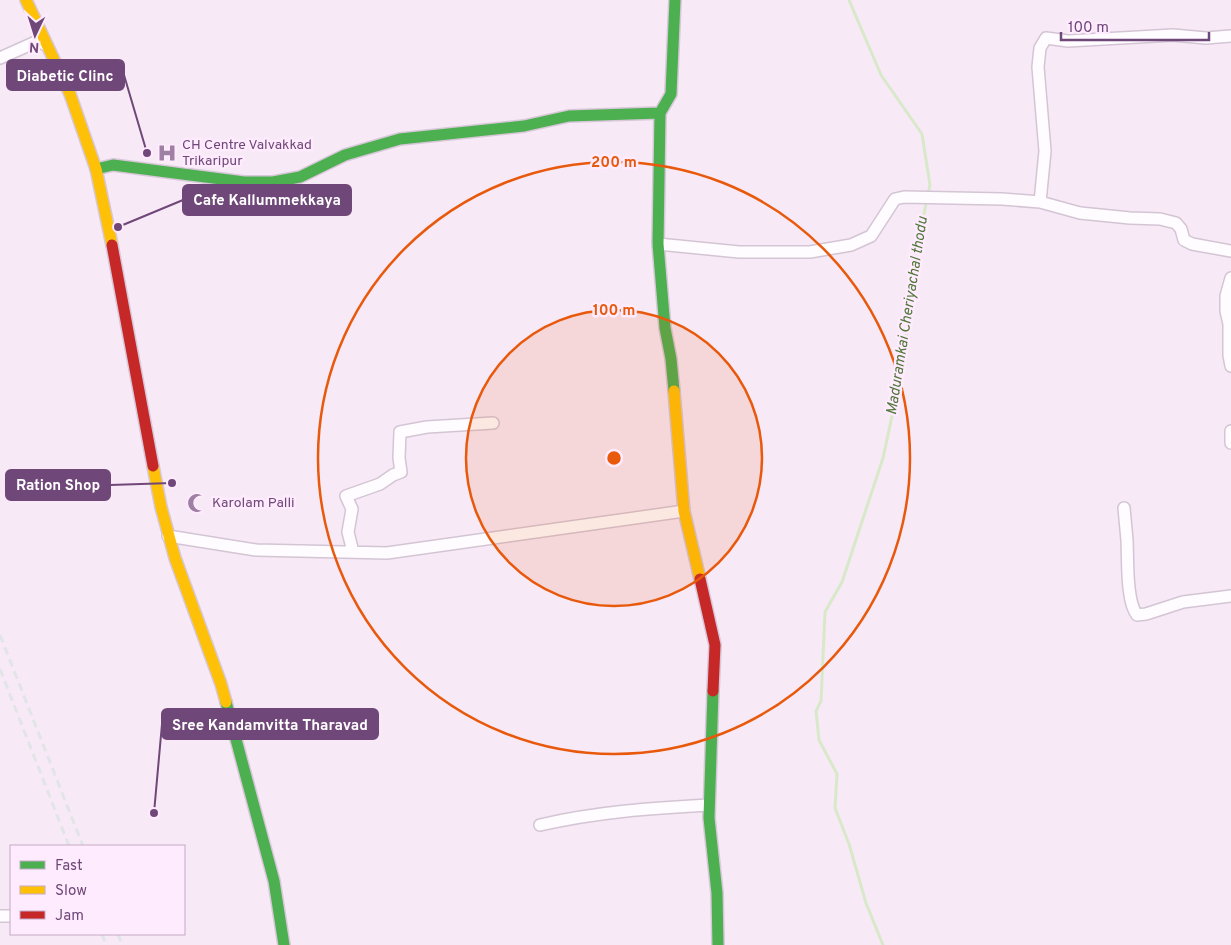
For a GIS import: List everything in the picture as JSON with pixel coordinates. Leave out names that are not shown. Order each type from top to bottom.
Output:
[{"type":"main road","points":[[26,0],[70,94],[96,169],[130,340],[160,507],[168,536],[221,684],[274,881],[284,945]]},
{"type":"main road","points":[[675,0],[671,94],[660,113],[658,244],[665,328],[671,359],[684,511],[715,645],[709,818],[718,893],[718,945]]},
{"type":"main road","points":[[96,169],[113,165],[244,182],[273,182],[300,177],[346,155],[400,139],[524,126],[569,116],[660,113]]},
{"type":"street","points":[[1040,202],[1045,151],[1038,67],[1040,48],[1046,38],[1068,41],[1173,35],[1206,38],[1231,36]]},
{"type":"street","points":[[0,58],[38,41],[46,45]]},
{"type":"street","points":[[658,244],[739,252],[810,252],[851,245],[870,236],[895,199],[1002,199],[1040,202],[1080,212],[1176,223],[1181,229],[1184,240],[1192,244],[1231,251]]},
{"type":"street","points":[[1231,278],[1226,296],[1226,311],[1229,324],[1229,356],[1231,366]]},
{"type":"street","points":[[353,552],[348,532],[352,509],[346,496],[380,484],[393,474],[401,472],[399,458],[400,432],[427,427],[493,423]]},
{"type":"street","points":[[1231,431],[1231,443]]},
{"type":"street","points":[[1124,508],[1127,573],[1133,609],[1137,615],[1183,602],[1231,596]]},
{"type":"street","points":[[168,536],[256,550],[387,553],[684,511]]},
{"type":"street","points":[[540,825],[576,816],[709,805]]},
{"type":"waterway","name":"Maduramkai Cheriyachal thodu","points":[[849,0],[881,75],[922,134],[930,185],[928,194]]},
{"type":"waterway","name":"Maduramkai Cheriyachal thodu","points":[[883,945],[866,903],[849,844],[835,808],[837,774],[819,740],[816,711],[821,701],[825,612],[842,582],[883,458],[904,360],[912,274],[927,199]]},
{"type":"railway","points":[[0,635],[83,845]]},
{"type":"railway","points":[[0,669],[69,845]]},
{"type":"railway","points":[[102,935],[106,945]]},
{"type":"railway","points":[[118,935],[122,945]]},
{"type":"traffic: fast","points":[[674,391],[671,359],[665,328],[658,244],[660,113],[671,94],[675,0]]},
{"type":"traffic: fast","points":[[96,169],[113,165],[244,182],[273,182],[300,177],[345,155],[400,139],[524,126],[569,116],[660,113]]},
{"type":"traffic: fast","points":[[713,691],[709,818],[717,893],[718,945]]},
{"type":"traffic: fast","points":[[226,702],[274,881],[284,945]]},
{"type":"traffic: slow","points":[[26,0],[70,94],[96,169],[112,245]]},
{"type":"traffic: slow","points":[[674,391],[684,511],[700,579]]},
{"type":"traffic: slow","points":[[153,466],[161,507],[175,558],[226,702]]},
{"type":"traffic: jam","points":[[112,245],[153,466]]},
{"type":"traffic: jam","points":[[700,579],[715,645],[713,691]]},
{"type":"place","name":"Diabetic Clinc","points":[[147,153]]},
{"type":"place","name":"CH Centre Valvakkad Trikaripur","points":[[167,153]]},
{"type":"place","name":"Cafe Kallummekkaya","points":[[118,227]]},
{"type":"place","name":"Ration Shop","points":[[172,483]]},
{"type":"place","name":"Karolam Palli","points":[[197,503]]},
{"type":"place","name":"Sree Kandamvitta Tharavad","points":[[154,813]]}]
